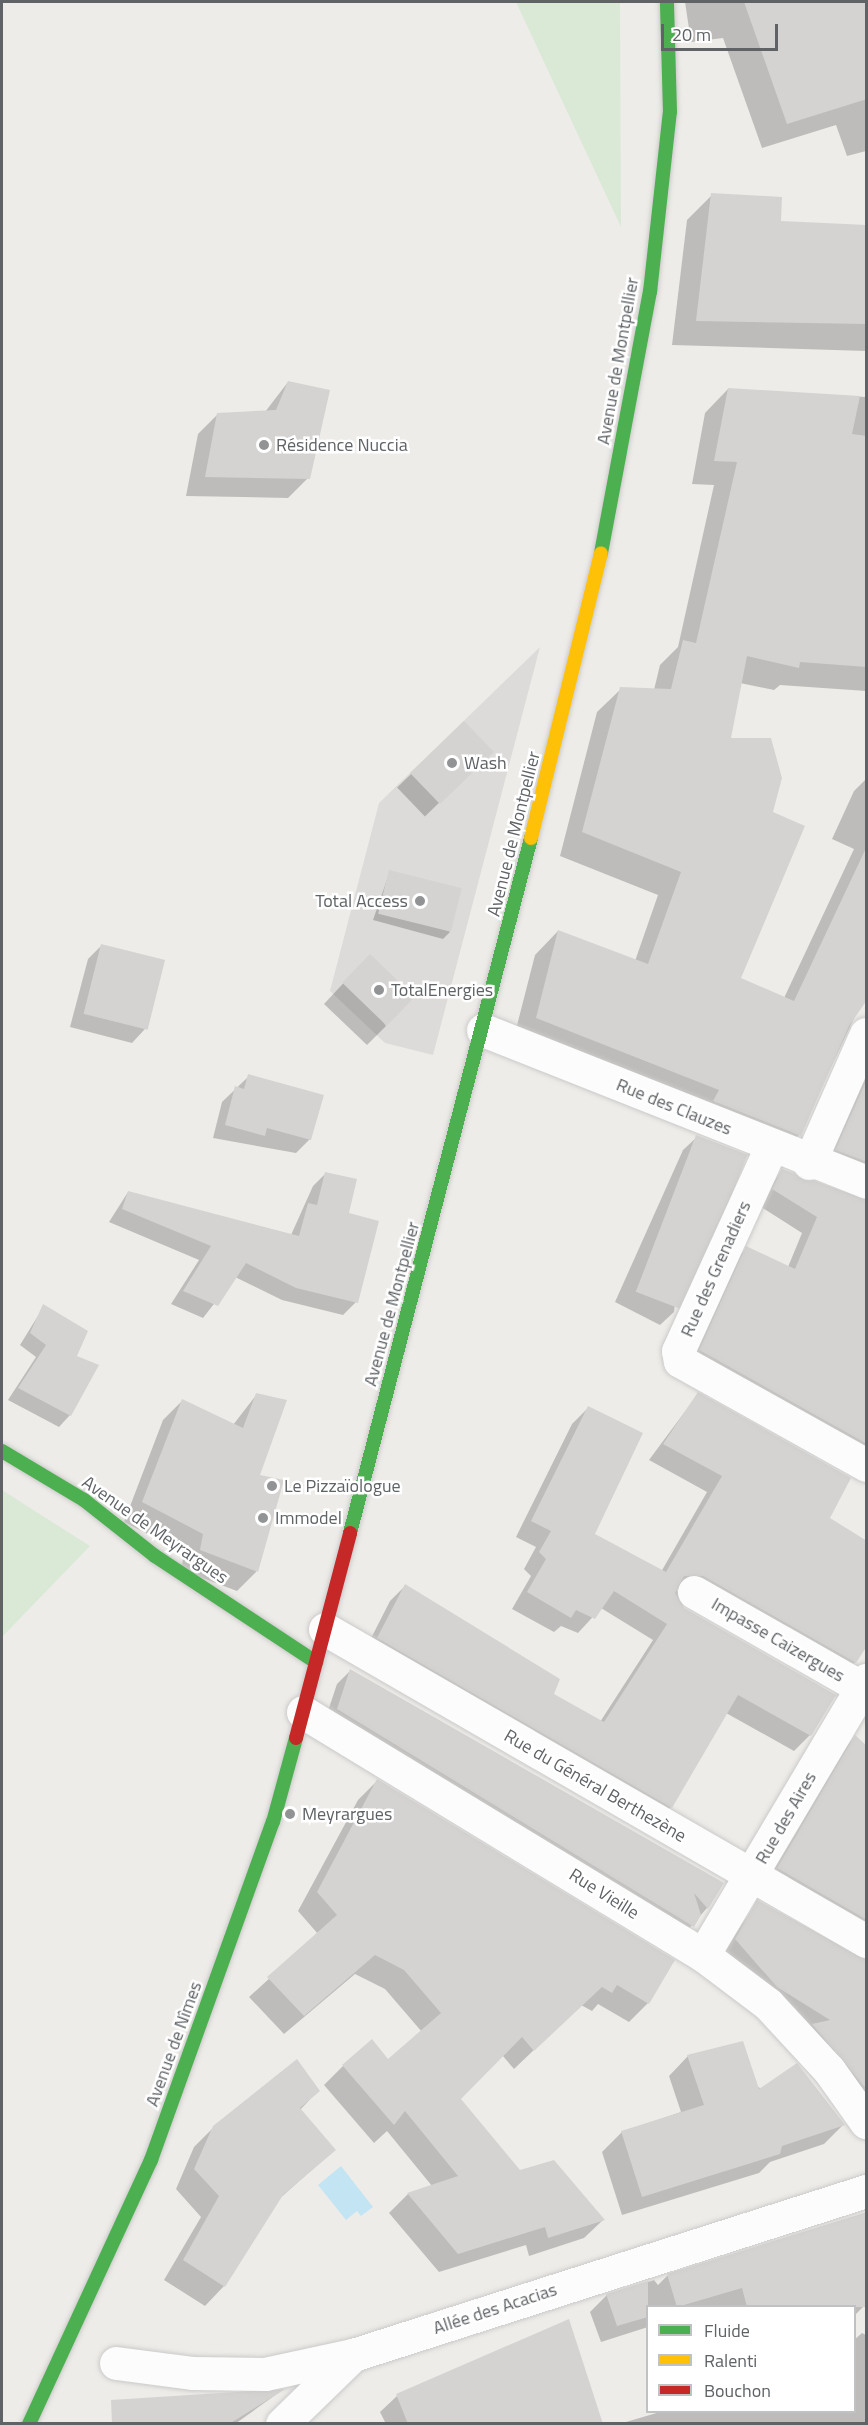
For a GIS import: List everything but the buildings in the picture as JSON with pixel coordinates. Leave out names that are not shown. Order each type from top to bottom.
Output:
[{"type":"main road","name":"Avenue de Montpellier","points":[[316,1662],[483,1030],[591,605],[650,292],[670,112],[667,2]]},
{"type":"main road","name":"Avenue de Meyrargues","points":[[2,1451],[84,1500],[155,1556],[316,1662]]},
{"type":"main road","name":"Avenue de Nîmes","points":[[29,2424],[151,2160],[273,1822],[316,1662]]},
{"type":"street","name":"Rue des Clauzes","points":[[483,1030],[771,1147],[867,1182]]},
{"type":"street","points":[[809,1162],[867,1034]]},
{"type":"street","name":"Rue des Grenadiers","points":[[771,1147],[678,1351],[680,1361],[867,1465]]},
{"type":"street","name":"Impasse Caizergues","points":[[694,1592],[864,1684]]},
{"type":"street","name":"Rue du Général Berthezène","points":[[325,1629],[867,1941]]},
{"type":"street","name":"Rue des Aires","points":[[704,1955],[864,1684]]},
{"type":"street","name":"Rue Vieille","points":[[303,1712],[704,1955],[768,2004],[829,2070],[867,2122]]},
{"type":"street","name":"Allée des Acacias","points":[[116,2362],[193,2373],[265,2374],[353,2355],[867,2191]]},
{"type":"street","points":[[282,2424],[353,2355]]},
{"type":"shaded area","points":[[540,647],[433,1055],[385,1043],[330,991],[379,803]]},
{"type":"green space","points":[[516,2],[620,2],[621,227]]},
{"type":"green space","points":[[2,1490],[90,1546],[2,1637]]},
{"type":"water","points":[[341,2166],[373,2207],[361,2216],[357,2211],[346,2220],[318,2185]]},
{"type":"traffic: fast","points":[[601,553],[650,292],[670,112],[667,2]]},
{"type":"traffic: fast","points":[[350,1533],[531,838]]},
{"type":"traffic: fast","points":[[2,1451],[84,1500],[155,1556],[316,1662]]},
{"type":"traffic: fast","points":[[29,2424],[151,2160],[273,1822],[296,1738]]},
{"type":"traffic: slow","points":[[531,838],[601,553]]},
{"type":"traffic: jam","points":[[296,1738],[350,1533]]},
{"type":"place","name":"Résidence Nuccia","points":[[264,445]]},
{"type":"place","name":"Wash","points":[[452,763]]},
{"type":"place","name":"Total Access","points":[[420,901]]},
{"type":"place","name":"TotalEnergies","points":[[379,990]]},
{"type":"place","name":"Le Pizzaïologue","points":[[272,1486]]},
{"type":"place","name":"Immodel","points":[[263,1518]]},
{"type":"place","name":"Meyrargues","points":[[290,1814]]}]
